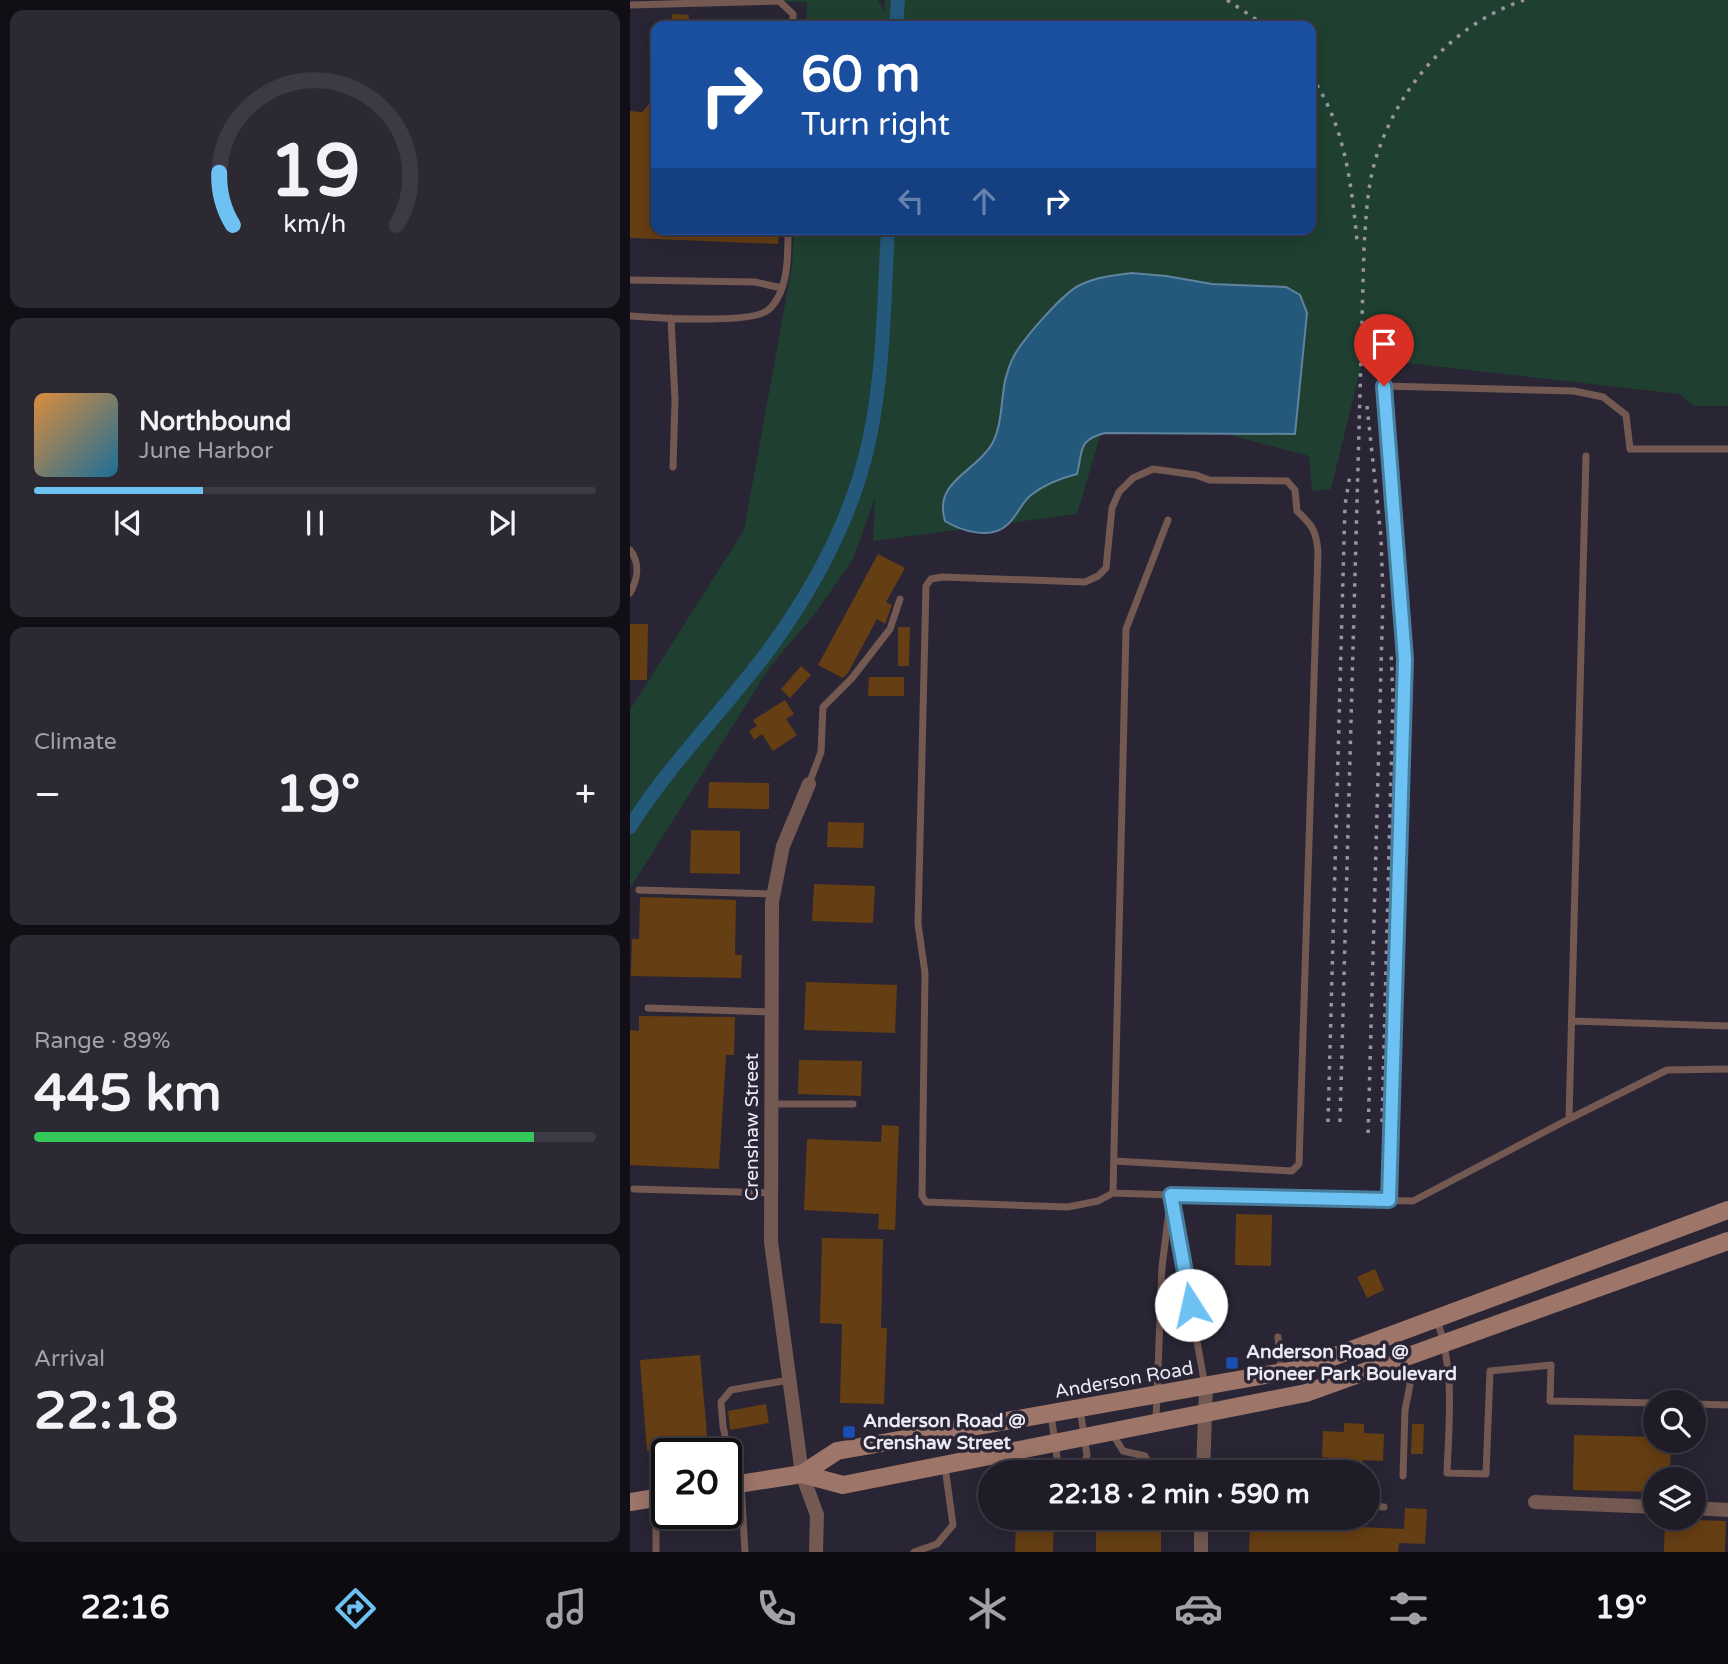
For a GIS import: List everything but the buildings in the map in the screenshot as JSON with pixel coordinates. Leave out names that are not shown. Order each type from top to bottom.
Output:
[{"type":"main road","name":"Anderson Road","points":[[742,1484],[802,1474],[837,1451],[1300,1369],[1728,1210]]},
{"type":"main road","name":"Anderson Road","points":[[802,1474],[843,1485],[1306,1393],[1728,1241]]},
{"type":"main road","points":[[630,1502],[651,1499]]},
{"type":"street","name":"Crenshaw Street","points":[[809,784],[783,846],[773,894],[771,1242],[802,1474],[817,1515],[816,1552]]},
{"type":"street","points":[[1203,1460],[1206,1387]]},
{"type":"street","points":[[1535,1502],[1643,1506]]},
{"type":"street","points":[[1706,1509],[1728,1510]]},
{"type":"street","points":[[1201,1530],[1201,1552]]},
{"type":"lane","points":[[630,5],[779,1],[793,14],[793,21]]},
{"type":"lane","points":[[630,316],[758,316],[770,310],[782,288],[788,260],[789,235]]},
{"type":"lane","points":[[630,280],[755,282],[782,288]]},
{"type":"lane","points":[[671,318],[675,400],[673,467]]},
{"type":"lane","points":[[1389,1200],[1405,659],[1384,386],[1574,391],[1603,397],[1626,415],[1630,449],[1728,449]]},
{"type":"lane","points":[[1569,1119],[1586,456]]},
{"type":"lane","points":[[1114,1161],[1292,1171],[1299,1164],[1318,551],[1316,533],[1310,522],[1297,510],[1295,490],[1287,481],[1209,480],[1196,475],[1153,469],[1133,478],[1119,492],[1112,508],[1106,568],[1098,576],[1085,582],[942,577],[931,579],[926,586],[918,924],[925,973],[922,1196],[926,1202],[1069,1207],[1098,1201],[1113,1193],[1413,1201],[1667,1070],[1728,1069]]},
{"type":"lane","points":[[1113,1193],[1126,629],[1168,520]]},
{"type":"lane","points":[[630,550],[636,559],[636,582],[630,593]]},
{"type":"lane","points":[[809,784],[821,752],[823,707],[852,678],[890,629],[900,599]]},
{"type":"lane","points":[[639,890],[773,894]]},
{"type":"lane","points":[[648,1008],[771,1012]]},
{"type":"lane","points":[[1572,1021],[1728,1026]]},
{"type":"lane","points":[[771,1104],[853,1104]]},
{"type":"lane","points":[[634,1189],[771,1193]]},
{"type":"lane","points":[[1171,1195],[1206,1387]]},
{"type":"lane","points":[[1157,1424],[1162,1267],[1171,1195]]},
{"type":"lane","points":[[1437,1319],[1446,1343],[1451,1384],[1447,1473],[1486,1474],[1490,1371],[1551,1365],[1550,1401],[1643,1403]]},
{"type":"lane","points":[[1395,1334],[1410,1385],[1405,1410],[1403,1476]]},
{"type":"lane","points":[[1278,1337],[1282,1373]]},
{"type":"lane","points":[[725,1438],[721,1402],[731,1390],[789,1380]]},
{"type":"lane","points":[[1706,1404],[1728,1405]]},
{"type":"lane","points":[[1080,1409],[1086,1460]]},
{"type":"lane","points":[[1051,1414],[1058,1460]]},
{"type":"lane","points":[[1112,1432],[1123,1451],[1145,1456],[1147,1460]]},
{"type":"lane","points":[[914,1552],[937,1544],[953,1525],[945,1465]]},
{"type":"lane","points":[[1380,1507],[1384,1507]]},
{"type":"lane","points":[[656,1552],[659,1529]]},
{"type":"lane","points":[[741,1529],[745,1552]]},
{"type":"green space","points":[[724,0],[878,0],[884,11],[885,0],[1728,0],[1728,406],[1693,406],[1679,394],[1363,358],[1331,489],[1312,491],[1309,456],[1110,403],[1077,514],[873,541],[875,498],[853,559],[817,611],[770,667],[630,888],[630,710],[744,530],[792,266],[794,235],[1316,235],[1316,21],[806,21],[807,2]]},
{"type":"water","points":[[1132,273],[1212,284],[1286,287],[1300,295],[1307,313],[1295,434],[1105,433],[1085,443],[1077,474],[1053,482],[1031,495],[1010,522],[1000,530],[976,532],[945,521],[943,507],[950,487],[992,444],[1008,371],[1014,356],[1026,339],[1054,306],[1080,285],[1099,278]]},
{"type":"waterway","points":[[896,21],[898,0]]},
{"type":"waterway","points":[[630,827],[680,758],[771,647],[803,600],[843,523],[862,469],[874,415],[883,335],[888,235]]},
{"type":"railway","points":[[1227,0],[1258,21]]},
{"type":"railway","points":[[1340,1122],[1364,247],[1370,182],[1375,161],[1397,109],[1430,62],[1473,25],[1524,0]]},
{"type":"railway","points":[[1316,85],[1332,114],[1345,155],[1357,240]]},
{"type":"railway","points":[[1367,406],[1381,537],[1383,597],[1368,1136]]},
{"type":"railway","points":[[1328,1122],[1345,505],[1350,475]]},
{"type":"railway","points":[[1382,1122],[1393,698],[1391,650]]},
{"type":"place","name":"Anderson Road @ Pioneer Park Boulevard","points":[[1232,1363]]},
{"type":"place","name":"Anderson Road @ Crenshaw Street","points":[[849,1432]]},
{"type":"route","points":[[1191,1305],[1171,1195],[1389,1200],[1405,659],[1384,386]]}]
